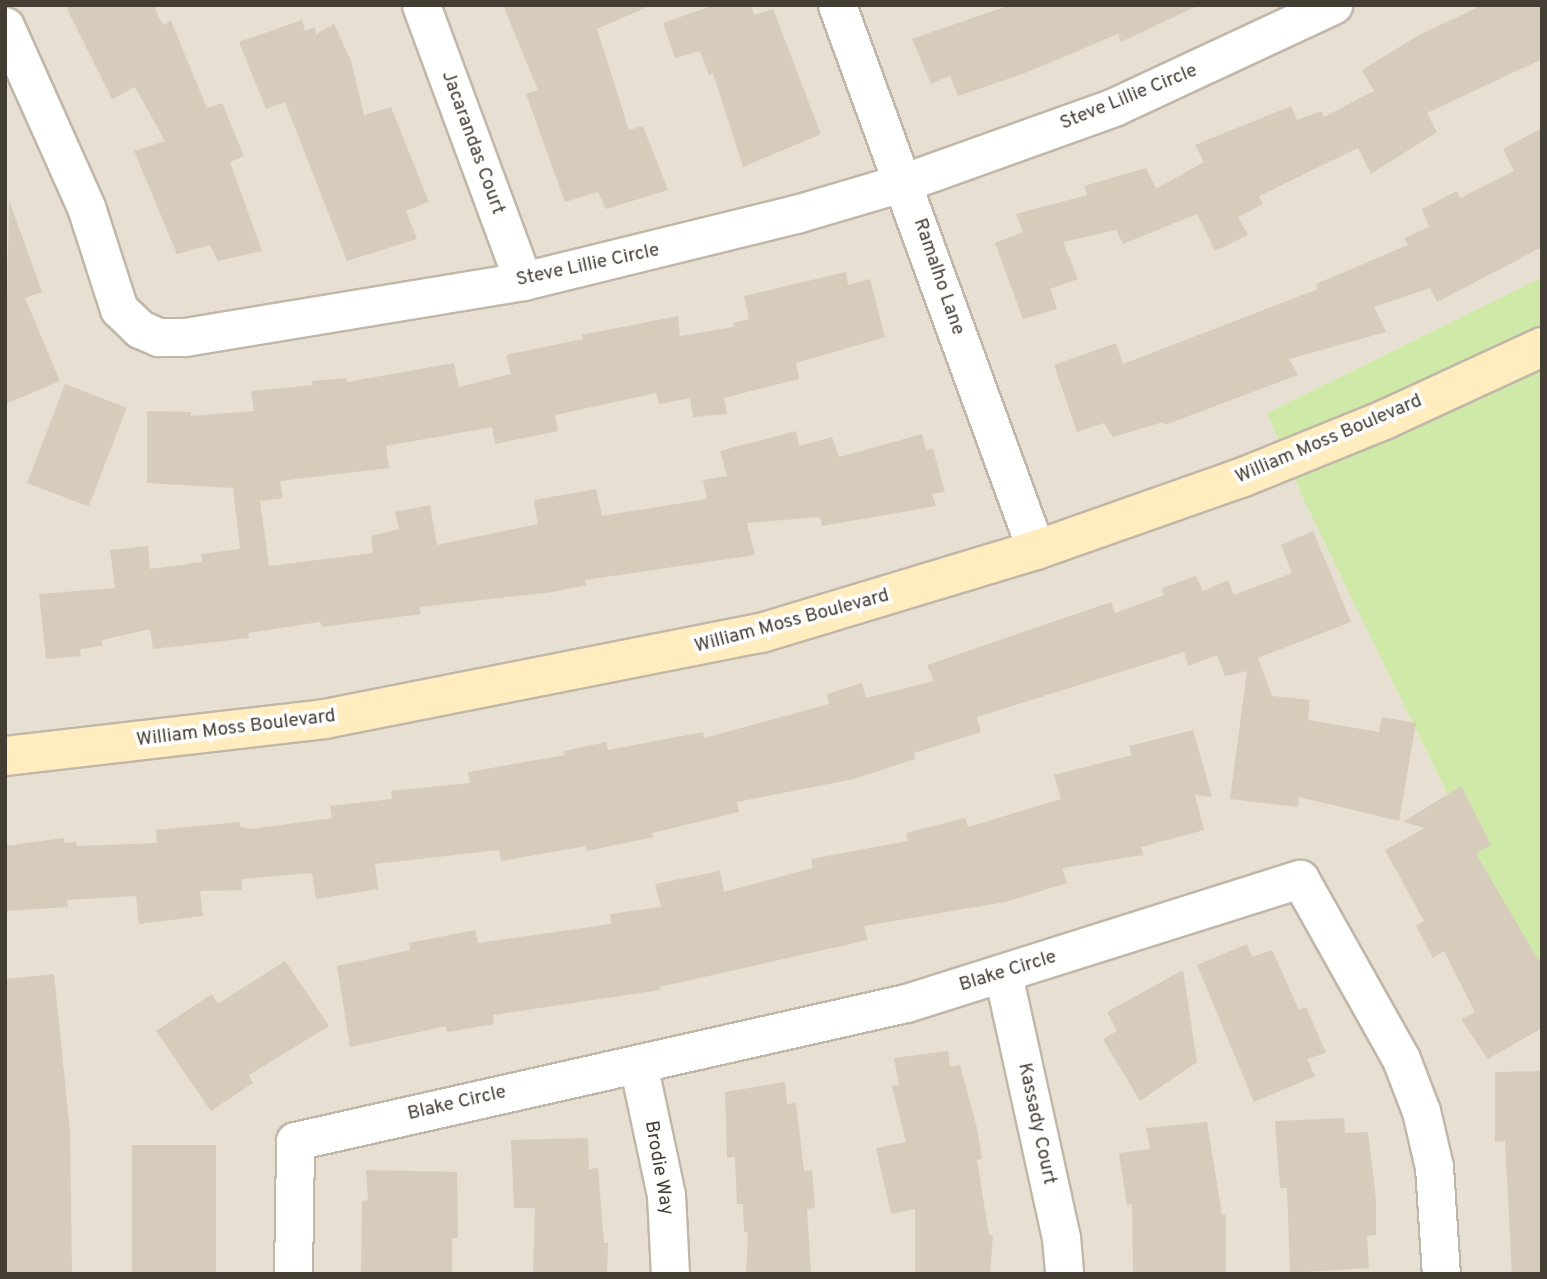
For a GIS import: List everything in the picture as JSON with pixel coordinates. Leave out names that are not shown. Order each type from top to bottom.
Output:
[{"type":"street","name":"Jacarandas Court","points":[[421,5],[523,281]]},
{"type":"street","name":"Ramalho Lane","points":[[837,5],[905,182],[1036,550]]},
{"type":"street","name":"Steve Lillie Circle","points":[[5,26],[86,207],[119,309],[140,330],[158,337],[184,337],[523,281],[692,243],[905,182],[1114,107],[1312,10]]},
{"type":"street","name":"William Moss Boulevard","points":[[5,756],[261,729],[666,655],[761,633],[1036,550],[1241,478],[1385,419],[1542,347]]},
{"type":"street","name":"Blake Circle","points":[[293,1274],[295,1141],[906,1003],[1300,879],[1401,1059],[1421,1111],[1434,1167],[1441,1274]]},
{"type":"street","name":"Kassady Court","points":[[1003,974],[1060,1237],[1063,1274]]},
{"type":"street","name":"Brodie Way","points":[[638,1064],[666,1195],[670,1274]]},
{"type":"shaded area","points":[[5,5],[1542,5],[1542,277],[1267,413],[1305,503],[1542,987],[1542,1274],[5,1274]]},
{"type":"green space","points":[[1542,277],[1542,987],[1305,503],[1267,413]]},
{"type":"building","points":[[65,5],[153,5],[163,25],[171,21],[207,108],[222,103],[244,156],[230,162],[262,251],[218,261],[210,245],[177,254],[134,151],[165,141],[135,87],[112,99]]},
{"type":"building","points":[[503,5],[652,5],[597,29],[629,130],[643,126],[668,190],[606,209],[598,192],[565,202],[526,94],[538,90]]},
{"type":"building","points":[[714,5],[751,5],[754,15],[773,9],[821,134],[743,167],[713,73],[709,75],[700,51],[675,58],[663,23]]},
{"type":"building","points":[[1010,5],[1199,5],[1121,42],[1118,34],[1025,73],[958,96],[950,76],[931,84],[912,39]]},
{"type":"building","points":[[1483,5],[1542,5],[1542,59],[1427,113],[1437,132],[1371,174],[1358,148],[1259,196],[1263,204],[1238,217],[1248,235],[1215,251],[1197,214],[1123,244],[1116,230],[1063,242],[1078,279],[1050,289],[1057,309],[1023,319],[995,243],[1023,232],[1016,214],[1087,195],[1084,186],[1146,168],[1156,189],[1204,162],[1195,145],[1291,106],[1297,120],[1321,111],[1324,117],[1374,91],[1362,70],[1419,35]]},
{"type":"building","points":[[302,20],[305,31],[315,27],[316,34],[334,24],[351,61],[364,115],[391,107],[429,202],[406,211],[417,239],[347,261],[285,102],[266,109],[239,42]]},
{"type":"building","points":[[1542,128],[1542,247],[1437,302],[1430,288],[1374,307],[1386,332],[1289,359],[1298,375],[1165,425],[1163,422],[1113,437],[1104,423],[1077,432],[1054,365],[1116,343],[1123,364],[1318,289],[1316,284],[1408,245],[1404,238],[1429,227],[1422,209],[1457,191],[1460,198],[1514,171],[1503,149]]},
{"type":"building","points":[[9,200],[42,292],[25,298],[60,381],[5,404]]},
{"type":"building","points":[[846,272],[848,285],[870,279],[885,337],[796,363],[799,379],[724,398],[727,414],[693,417],[690,398],[659,404],[656,393],[555,415],[558,431],[495,444],[492,427],[386,446],[389,468],[280,481],[283,498],[260,501],[269,566],[373,553],[371,536],[399,529],[395,512],[430,505],[437,545],[538,524],[534,500],[596,489],[602,516],[707,499],[703,480],[727,476],[720,451],[796,431],[799,446],[832,437],[839,457],[922,434],[926,450],[933,449],[945,492],[932,494],[936,506],[822,526],[820,517],[747,523],[755,555],[585,580],[586,585],[552,592],[419,607],[421,614],[322,627],[320,622],[248,633],[249,638],[153,649],[150,629],[102,640],[102,646],[80,649],[81,656],[46,659],[39,594],[115,588],[110,550],[148,546],[150,569],[202,562],[201,554],[240,549],[233,488],[147,483],[147,411],[191,412],[191,416],[254,411],[251,391],[313,385],[312,381],[347,378],[347,382],[454,363],[459,387],[511,374],[506,355],[583,339],[582,335],[678,316],[680,336],[734,327],[733,323],[749,319],[744,296]]},
{"type":"building","points":[[65,384],[127,408],[89,507],[27,483]]},
{"type":"building","points":[[1313,531],[1351,622],[1258,658],[1272,696],[1310,700],[1308,720],[1379,732],[1382,717],[1416,723],[1399,821],[1299,797],[1298,807],[1230,799],[1247,671],[1225,676],[1217,655],[1188,666],[1184,652],[977,717],[981,732],[914,753],[915,759],[854,779],[737,802],[739,812],[652,833],[654,837],[587,851],[586,846],[501,861],[499,850],[375,864],[378,889],[316,899],[312,873],[242,879],[242,890],[200,891],[203,916],[139,924],[136,896],[67,900],[68,907],[5,911],[5,846],[64,838],[64,843],[76,842],[77,846],[157,843],[156,830],[240,822],[240,827],[252,829],[332,818],[330,806],[392,799],[391,791],[470,783],[468,772],[565,755],[564,751],[606,742],[608,750],[703,732],[704,738],[829,704],[827,694],[862,683],[866,698],[934,681],[927,665],[1111,602],[1115,613],[1164,595],[1162,588],[1196,576],[1203,591],[1228,580],[1234,595],[1292,573],[1281,545]]},
{"type":"building","points":[[1193,730],[1212,797],[1195,795],[1204,830],[1141,847],[1143,855],[1062,868],[1067,883],[1005,902],[864,926],[868,940],[659,987],[660,990],[493,1015],[494,1024],[447,1032],[446,1026],[350,1047],[337,966],[410,950],[409,943],[475,930],[478,943],[611,924],[610,914],[661,907],[655,884],[720,871],[724,892],[813,868],[811,859],[908,841],[906,833],[965,818],[968,827],[1061,799],[1054,775],[1132,755],[1129,746]]},
{"type":"building","points":[[1461,786],[1491,845],[1476,854],[1542,966],[1542,1028],[1488,1059],[1461,1019],[1475,1012],[1444,951],[1433,958],[1416,926],[1424,921],[1385,850],[1425,828],[1403,822]]},
{"type":"building","points":[[1247,944],[1252,957],[1272,950],[1299,1010],[1306,1007],[1326,1053],[1307,1059],[1315,1076],[1254,1102],[1197,965]]},
{"type":"building","points":[[285,961],[329,1026],[249,1075],[253,1083],[211,1111],[156,1031],[212,994],[218,1004]]},
{"type":"building","points":[[1183,970],[1197,1062],[1140,1101],[1103,1039],[1117,1031],[1107,1012]]},
{"type":"building","points":[[54,974],[70,1132],[72,1274],[5,1274],[5,979]]},
{"type":"building","points":[[948,1051],[950,1067],[960,1065],[977,1128],[982,1159],[977,1160],[989,1235],[993,1235],[990,1274],[915,1274],[915,1209],[891,1214],[876,1148],[906,1142],[892,1086],[899,1085],[894,1058]]},
{"type":"building","points":[[1542,1071],[1542,1274],[1512,1274],[1505,1141],[1495,1142],[1495,1072]]},
{"type":"building","points":[[785,1082],[787,1104],[796,1103],[804,1171],[812,1170],[815,1208],[807,1209],[811,1274],[746,1274],[748,1232],[744,1232],[743,1204],[737,1204],[735,1157],[727,1158],[725,1092]]},
{"type":"building","points":[[1344,1118],[1345,1133],[1368,1132],[1376,1199],[1376,1235],[1367,1236],[1369,1268],[1290,1273],[1287,1188],[1280,1188],[1275,1121]]},
{"type":"building","points":[[1207,1122],[1222,1215],[1226,1215],[1226,1274],[1133,1274],[1132,1204],[1127,1205],[1119,1153],[1150,1149],[1146,1128]]},
{"type":"building","points":[[588,1138],[589,1169],[598,1168],[604,1243],[608,1243],[607,1274],[533,1274],[535,1208],[514,1208],[511,1140]]},
{"type":"building","points":[[132,1145],[216,1145],[216,1274],[132,1274]]},
{"type":"building","points":[[366,1170],[457,1172],[458,1238],[452,1238],[452,1274],[361,1274],[362,1201],[368,1200]]}]
